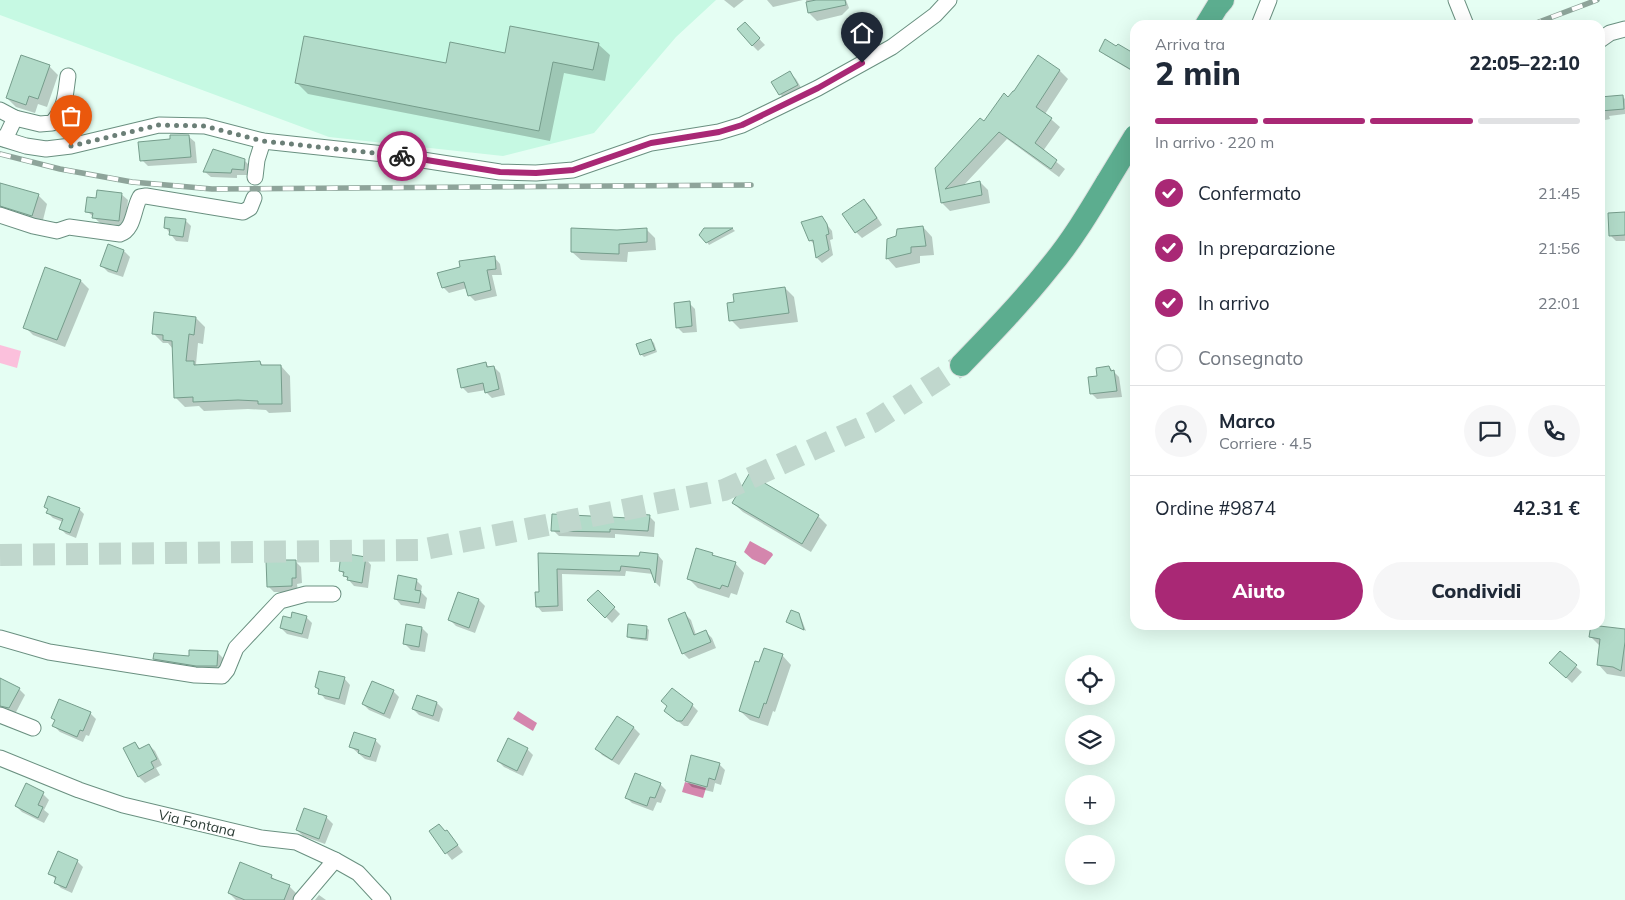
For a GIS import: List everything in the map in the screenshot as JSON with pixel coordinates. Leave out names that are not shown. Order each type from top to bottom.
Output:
[{"type":"highway","points":[[1209,20],[1223,0]]},
{"type":"highway","points":[[962,365],[1011,313],[1050,266],[1092,207],[1130,144]]},
{"type":"street","points":[[15,118],[2,139],[26,146],[46,148],[71,146],[159,125],[205,126],[263,141],[384,154],[500,172],[536,173],[573,170],[651,143],[719,132],[742,125],[818,88],[892,46],[936,15],[949,0]]},
{"type":"street","points":[[1261,20],[1270,0]]},
{"type":"street","points":[[1456,0],[1464,20]]},
{"type":"street","points":[[1605,36],[1610,33],[1625,29]]},
{"type":"street","points":[[0,110],[15,118],[40,124],[52,123],[60,113],[68,76]]},
{"type":"street","points":[[256,176],[257,160],[263,141]]},
{"type":"street","points":[[0,215],[33,226],[57,231],[69,226],[120,234],[126,232],[130,227],[140,197],[146,196],[243,212],[250,208],[254,198]]},
{"type":"street","points":[[0,638],[49,652],[196,675],[222,676],[227,670],[236,648],[280,601],[306,594],[333,594]]},
{"type":"street","points":[[0,715],[33,728]]},
{"type":"street","name":"Via Fontana","points":[[0,758],[78,790],[123,805],[262,838],[296,842],[358,873],[383,900]]},
{"type":"street","points":[[301,900],[335,860]]},
{"type":"shaded area","points":[[0,0],[716,0],[676,37],[594,133],[503,156],[329,137],[0,15]]},
{"type":"shaded area","points":[[0,345],[21,351],[17,368],[0,363]]},
{"type":"shaded area","points":[[750,541],[772,553],[773,555],[765,565],[752,559],[744,552]]},
{"type":"shaded area","points":[[518,711],[537,723],[533,731],[513,719]]},
{"type":"shaded area","points":[[685,782],[706,788],[703,798],[682,792]]},
{"type":"building","points":[[845,0],[846,5],[808,13],[806,2]]},
{"type":"building","points":[[745,22],[760,38],[752,46],[737,29]]},
{"type":"building","points":[[510,26],[599,43],[593,70],[553,62],[539,131],[295,83],[304,36],[446,63],[450,42],[505,53]]},
{"type":"building","points":[[1105,39],[1116,46],[1118,44],[1130,51],[1130,69],[1099,51]]},
{"type":"building","points":[[21,55],[50,65],[38,99],[29,96],[26,105],[6,98]]},
{"type":"building","points":[[1038,55],[1060,70],[1036,107],[1052,118],[1035,143],[1057,160],[1051,169],[999,132],[945,189],[980,181],[982,195],[941,203],[935,168],[980,118],[984,121],[1004,93],[1008,97],[1014,91]]},
{"type":"building","points":[[790,71],[798,85],[779,95],[771,82]]},
{"type":"building","points":[[1623,95],[1624,109],[1605,111],[1605,97]]},
{"type":"building","points":[[170,135],[189,135],[191,157],[140,161],[138,142],[170,139]]},
{"type":"building","points":[[213,149],[245,159],[244,170],[232,169],[231,173],[203,172]]},
{"type":"building","points":[[0,183],[39,194],[32,216],[0,206]]},
{"type":"building","points":[[97,190],[122,193],[119,221],[92,218],[93,213],[85,212],[87,197],[96,198]]},
{"type":"building","points":[[864,199],[877,218],[855,233],[842,214]]},
{"type":"building","points":[[1625,212],[1625,235],[1609,236],[1608,213]]},
{"type":"building","points":[[822,216],[827,224],[829,234],[826,235],[829,250],[816,258],[813,240],[809,241],[801,222]]},
{"type":"building","points":[[165,217],[186,219],[183,237],[169,235],[170,229],[164,228]]},
{"type":"building","points":[[923,226],[926,246],[911,247],[911,253],[886,259],[887,239],[896,236],[897,229]]},
{"type":"building","points":[[571,228],[617,230],[647,228],[647,242],[619,244],[619,254],[571,252]]},
{"type":"building","points":[[704,228],[733,228],[706,243],[699,235]]},
{"type":"building","points":[[108,244],[124,250],[117,272],[100,266]]},
{"type":"building","points":[[495,256],[496,269],[487,270],[491,290],[468,296],[464,282],[442,288],[437,273],[460,267],[459,261]]},
{"type":"building","points":[[45,267],[81,280],[57,340],[23,328]]},
{"type":"building","points":[[785,287],[789,313],[729,321],[727,303],[734,302],[733,294]]},
{"type":"building","points":[[690,301],[692,326],[676,328],[674,303]]},
{"type":"building","points":[[154,312],[196,317],[194,335],[189,334],[186,361],[194,361],[194,365],[260,361],[261,365],[281,365],[282,404],[258,404],[258,401],[238,400],[193,402],[193,397],[174,398],[172,341],[163,340],[163,335],[152,334]]},
{"type":"building","points":[[651,339],[655,350],[640,355],[636,344]]},
{"type":"building","points":[[486,362],[487,367],[494,366],[499,389],[485,393],[483,383],[461,388],[457,369]]},
{"type":"building","points":[[1109,366],[1111,371],[1114,370],[1117,391],[1090,394],[1088,377],[1097,376],[1096,368]]},
{"type":"building","points":[[749,474],[819,515],[802,544],[732,503]]},
{"type":"building","points":[[48,496],[80,508],[70,533],[59,529],[63,519],[46,513],[48,509],[44,507]]},
{"type":"building","points":[[630,513],[650,515],[648,531],[610,529],[610,532],[551,531],[552,514],[629,518]]},
{"type":"building","points":[[696,548],[736,562],[728,587],[722,585],[720,589],[687,579]]},
{"type":"building","points":[[640,552],[658,554],[655,583],[650,569],[621,566],[620,571],[557,569],[558,606],[536,607],[535,592],[539,592],[538,553],[639,556]]},
{"type":"building","points":[[341,553],[366,557],[362,583],[347,580],[348,577],[343,576],[344,572],[339,571]]},
{"type":"building","points":[[266,560],[296,560],[296,578],[292,578],[292,586],[267,587]]},
{"type":"building","points":[[398,575],[417,579],[415,590],[421,591],[419,603],[394,599]]},
{"type":"building","points":[[598,590],[615,607],[605,618],[587,600]]},
{"type":"building","points":[[458,592],[479,599],[469,628],[448,620]]},
{"type":"building","points":[[791,610],[799,613],[804,630],[786,622]]},
{"type":"building","points":[[292,612],[307,616],[302,634],[280,628],[283,616],[291,618]]},
{"type":"building","points":[[685,612],[694,635],[706,630],[711,642],[682,654],[668,619]]},
{"type":"building","points":[[406,624],[422,627],[419,647],[403,644]]},
{"type":"building","points":[[628,624],[647,626],[646,639],[627,637]]},
{"type":"building","points":[[1605,627],[1625,629],[1621,671],[1613,667],[1597,665],[1600,639],[1589,637],[1590,630],[1605,630]]},
{"type":"building","points":[[764,648],[783,654],[766,704],[764,703],[759,718],[739,711],[755,661],[759,662]]},
{"type":"building","points":[[189,650],[218,651],[217,666],[196,666],[153,659],[154,653],[189,656]]},
{"type":"building","points":[[1560,651],[1577,665],[1566,678],[1549,663]]},
{"type":"building","points":[[319,671],[345,677],[339,699],[318,694],[319,689],[315,687]]},
{"type":"building","points":[[0,678],[20,688],[9,708],[0,706]]},
{"type":"building","points":[[372,681],[394,690],[384,714],[362,704]]},
{"type":"building","points":[[672,688],[693,704],[682,721],[677,721],[664,711],[667,706],[661,701]]},
{"type":"building","points":[[417,695],[437,702],[433,716],[412,709]]},
{"type":"building","points":[[59,699],[91,712],[83,731],[80,730],[77,737],[52,726],[55,720],[51,718]]},
{"type":"building","points":[[617,716],[634,727],[612,760],[595,749]]},
{"type":"building","points":[[354,732],[376,739],[370,757],[358,753],[359,750],[349,747]]},
{"type":"building","points":[[508,738],[528,748],[517,771],[497,761]]},
{"type":"building","points":[[135,742],[139,749],[149,744],[157,759],[151,762],[154,768],[138,777],[123,748]]},
{"type":"building","points":[[691,755],[720,763],[715,780],[709,778],[707,787],[685,781]]},
{"type":"building","points":[[635,773],[661,783],[655,798],[650,797],[647,806],[625,798]]},
{"type":"building","points":[[26,783],[44,792],[38,805],[43,807],[38,818],[15,806]]},
{"type":"building","points":[[304,808],[327,816],[319,839],[296,830]]},
{"type":"building","points":[[439,824],[445,831],[447,830],[458,845],[445,854],[429,831]]},
{"type":"building","points":[[58,851],[78,860],[66,888],[54,883],[56,877],[48,874]]},
{"type":"building","points":[[240,862],[272,875],[271,878],[290,885],[284,900],[245,900],[228,893]]},
{"type":"tunnel","points":[[0,555],[420,550],[724,490],[873,422],[961,365]]},
{"type":"railway","points":[[1544,20],[1597,0]]},
{"type":"railway","points":[[0,154],[60,169],[132,182],[212,189],[751,185]]},
{"type":"way so far","points":[[71,146],[159,125],[205,126],[263,141],[402,156]]},
{"type":"route","points":[[402,156],[500,172],[536,173],[573,170],[651,143],[719,132],[742,125],[818,88],[862,63]]}]
